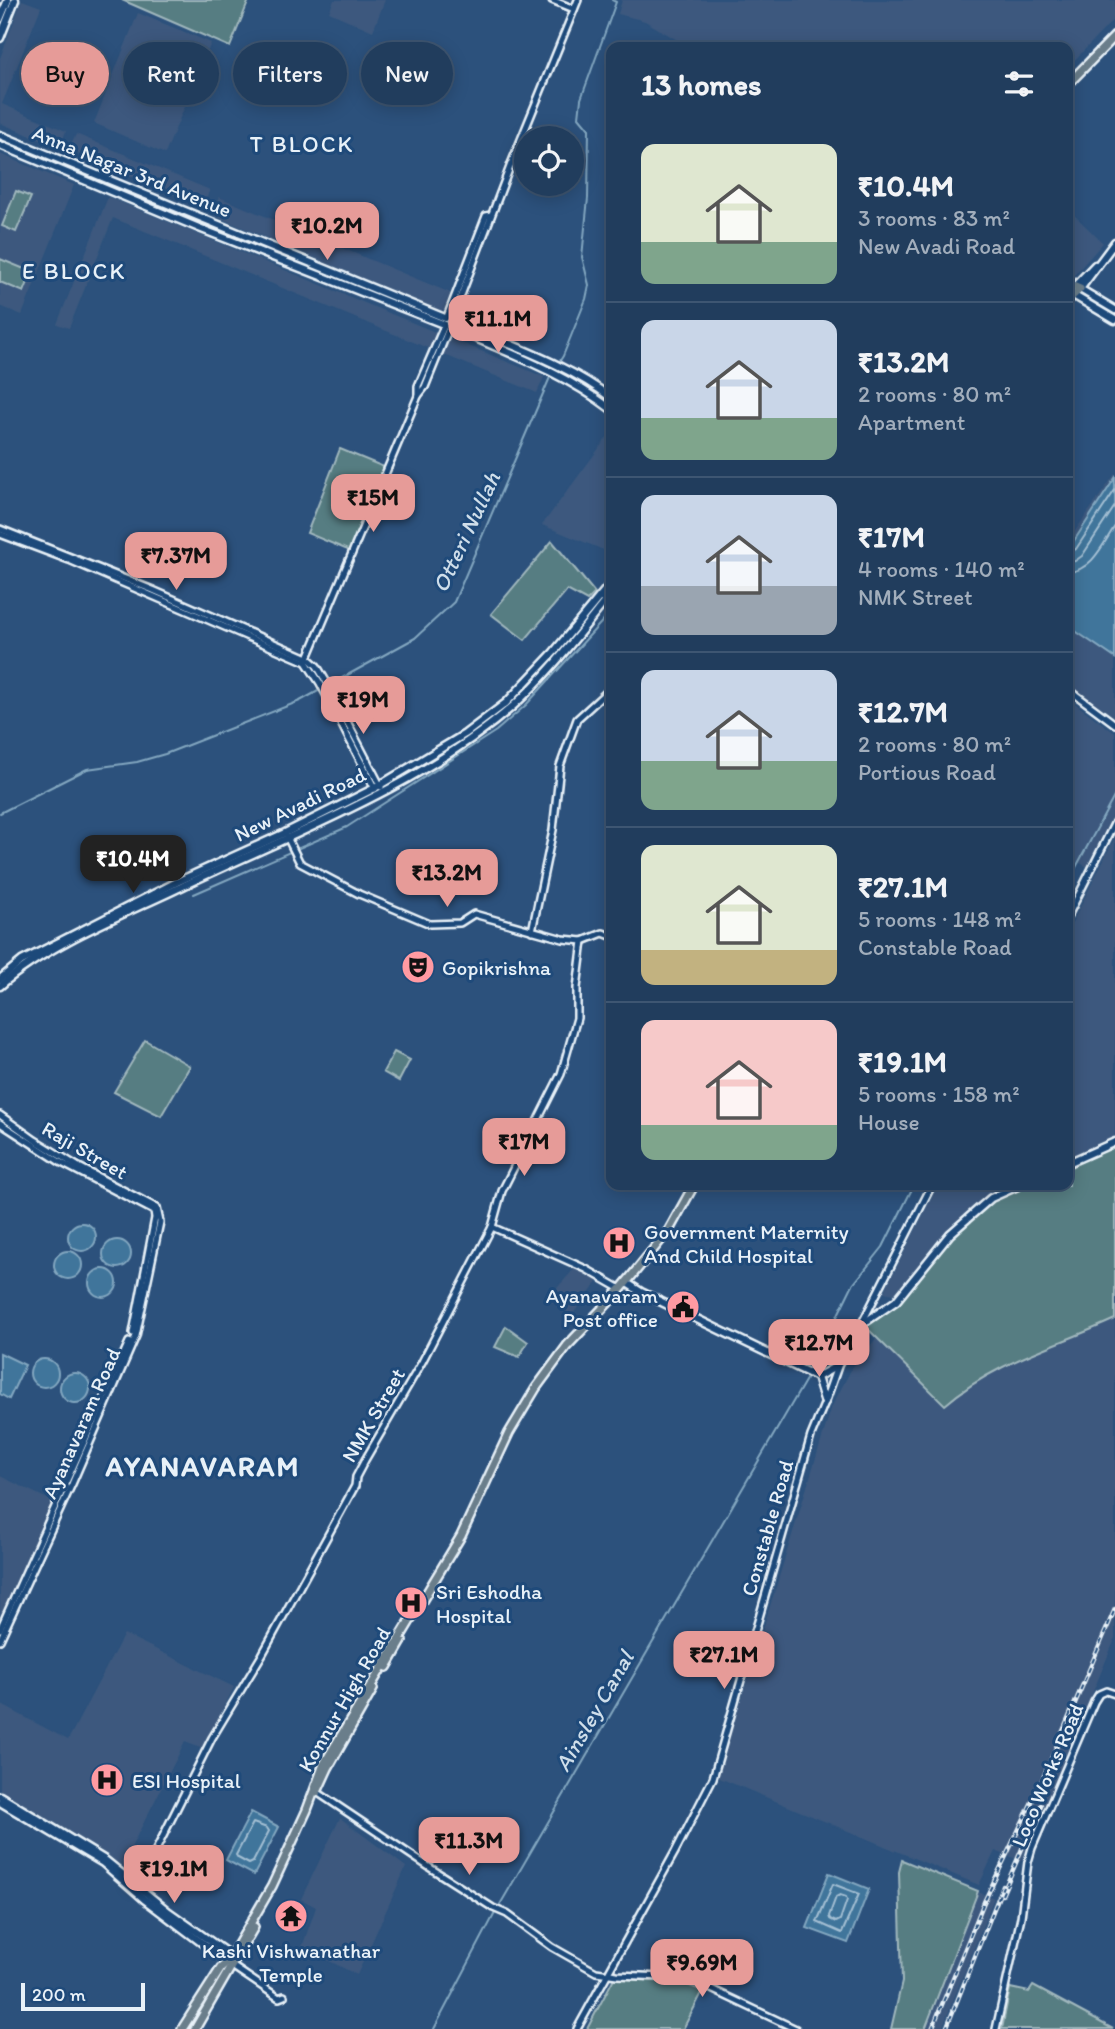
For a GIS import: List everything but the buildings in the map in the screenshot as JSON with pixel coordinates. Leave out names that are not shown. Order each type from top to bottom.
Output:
[{"type":"main road","points":[[0,19],[8,0]]},
{"type":"main road","points":[[0,38],[15,0]]},
{"type":"main road","points":[[1073,72],[1115,30]]},
{"type":"main road","points":[[1073,79],[1115,36]]},
{"type":"main road","name":"Anna Nagar 3rd Avenue","points":[[0,135],[448,322],[596,386],[606,394]]},
{"type":"main road","name":"Anna Nagar 3rd Avenue","points":[[0,145],[199,228],[448,322]]},
{"type":"main road","points":[[1073,290],[1115,242]]},
{"type":"main road","points":[[1073,293],[1115,310]]},
{"type":"main road","points":[[1073,293],[1115,320]]},
{"type":"main road","name":"Anna Nagar 3rd Avenue","points":[[555,369],[606,405]]},
{"type":"main road","name":"New Avadi Road","points":[[0,986],[23,966],[49,952],[379,790],[465,734],[506,703],[605,602]]},
{"type":"main road","name":"New Avadi Road","points":[[0,979],[22,961],[177,882],[379,790]]},
{"type":"main road","points":[[1073,1161],[1115,1142]]},
{"type":"main road","name":"Konnur High Road","points":[[195,2029],[272,1886],[307,1810],[324,1764],[461,1536],[509,1433],[536,1388],[567,1346],[624,1286],[669,1230],[691,1190]]},
{"type":"main road","points":[[861,1325],[896,1301],[950,1234],[991,1198],[1009,1190]]},
{"type":"main road","points":[[624,1286],[817,1377],[825,1402]]},
{"type":"main road","name":"Constable Road","points":[[825,1402],[838,1365],[861,1325]]},
{"type":"main road","points":[[817,1377],[838,1365]]},
{"type":"main road","name":"Konnur High Road","points":[[181,2029],[221,1968],[232,1961],[279,1879],[328,1768],[468,1531],[517,1421]]},
{"type":"main road","points":[[0,1796],[82,1844],[232,1961]]},
{"type":"main road","points":[[0,1802],[103,1863],[144,1899],[232,1961]]},
{"type":"street","points":[[552,0],[574,9]]},
{"type":"street","points":[[307,660],[418,396],[425,387],[486,216],[491,215],[578,0]]},
{"type":"street","points":[[0,528],[153,590],[317,666],[379,790]]},
{"type":"street","points":[[0,534],[69,560],[307,660]]},
{"type":"street","points":[[532,931],[553,830],[560,766],[577,719],[606,693]]},
{"type":"street","points":[[1073,694],[1115,724]]},
{"type":"street","points":[[1073,906],[1115,822]]},
{"type":"street","points":[[287,837],[300,863],[359,894],[430,924],[460,923],[474,914],[563,939],[583,941],[606,934]]},
{"type":"street","name":"NMK Street","points":[[138,1886],[212,1738],[313,1564],[355,1486],[356,1477],[365,1460],[422,1362],[492,1227],[502,1192],[561,1074],[577,1018],[583,941]]},
{"type":"street","name":"Raji Street","points":[[0,1115],[68,1161],[156,1209]]},
{"type":"street","name":"Raji Street","points":[[0,1122],[60,1163],[156,1209]]},
{"type":"street","name":"Constable Road","points":[[861,1325],[929,1190]]},
{"type":"street","name":"Ayanavaram Road","points":[[0,1629],[132,1335],[148,1265],[156,1209]]},
{"type":"street","name":"Ayanavaram Road","points":[[0,1640],[136,1336],[160,1222],[156,1209]]},
{"type":"street","points":[[492,1227],[624,1286]]},
{"type":"street","name":"Constable Road","points":[[577,2029],[713,1778],[811,1436],[825,1402]]},
{"type":"street","name":"Loco Works Road","points":[[996,2029],[1021,1917],[1028,1862],[1036,1837],[1094,1702],[1099,1694],[1106,1691],[1115,1694]]},
{"type":"street","points":[[317,1792],[583,1965],[607,1974],[688,1978],[796,2029]]},
{"type":"street","points":[[232,1961],[279,1998],[284,1996]]},
{"type":"street","points":[[613,1961],[617,1975]]},
{"type":"shaded area","points":[[22,0],[41,7],[27,42],[21,42],[21,57],[2,104],[66,131],[60,148],[0,123],[0,58]]},
{"type":"shaded area","points":[[334,0],[385,0],[373,31],[329,12]]},
{"type":"shaded area","points":[[622,0],[1115,0],[1115,18],[1073,62],[1073,42],[681,42],[645,21],[618,14]]},
{"type":"shaded area","points":[[138,13],[209,42],[126,42]]},
{"type":"shaded area","points":[[123,50],[123,105],[185,105],[165,154],[94,123],[101,105],[109,105],[109,86]]},
{"type":"shaded area","points":[[76,134],[210,190],[203,207],[69,150]]},
{"type":"shaded area","points":[[0,154],[74,185],[22,315],[0,306]]},
{"type":"shaded area","points":[[108,197],[544,377],[537,393],[113,218],[69,328],[57,324]]},
{"type":"shaded area","points":[[219,197],[453,294],[446,310],[440,311],[215,216],[213,213]]},
{"type":"shaded area","points":[[1073,214],[1103,243],[1073,276]]},
{"type":"shaded area","points":[[606,439],[606,551],[542,525]]},
{"type":"shaded area","points":[[1115,474],[1115,718],[1073,687],[1073,534]]},
{"type":"shaded area","points":[[1073,702],[1115,733],[1115,812],[1087,867],[1073,859]]},
{"type":"shaded area","points":[[1115,837],[1115,1639],[1022,1861],[995,1851],[979,1885],[717,1777],[832,1406],[852,1368],[910,1297],[884,1292],[935,1190],[1073,1190],[1073,921]]},
{"type":"shaded area","points":[[576,1267],[601,1278],[572,1315],[547,1299]]},
{"type":"shaded area","points":[[0,1476],[58,1504],[0,1629]]},
{"type":"shaded area","name":"ESI Hospital","points":[[124,1634],[234,1687],[203,1749],[185,1742],[121,1867],[32,1810],[0,1793],[0,1704],[68,1740]]},
{"type":"shaded area","points":[[340,1818],[406,1867],[357,1975],[302,1947],[316,1907],[301,1899]]},
{"type":"shaded area","points":[[978,1892],[994,1898],[942,2029],[922,2029]]},
{"type":"green space","points":[[122,0],[249,0],[230,47]]},
{"type":"green space","points":[[16,191],[31,197],[16,232],[2,226]]},
{"type":"green space","points":[[0,259],[32,272],[24,292],[0,282]]},
{"type":"green space","points":[[340,449],[384,467],[350,551],[307,533]]},
{"type":"green space","points":[[552,541],[595,593],[587,601],[567,590],[525,640],[491,614]]},
{"type":"green space","points":[[145,1040],[190,1066],[161,1116],[114,1092]]},
{"type":"green space","points":[[394,1052],[410,1060],[399,1081],[383,1072]]},
{"type":"green space","points":[[1115,1146],[1115,1319],[1005,1366],[964,1390],[945,1405],[866,1327],[900,1302],[952,1236],[993,1200],[1016,1190],[1073,1190],[1073,1165]]},
{"type":"green space","points":[[506,1326],[528,1342],[519,1357],[495,1347]]},
{"type":"green space","points":[[902,1860],[978,1891],[925,2029],[891,2029],[902,1982],[899,1872]]},
{"type":"green space","points":[[614,1978],[682,1983],[703,1991],[683,2029],[587,2029]]},
{"type":"green space","points":[[1033,1986],[1113,2029],[1002,2029],[1010,1988],[1029,1992]]},
{"type":"water","points":[[1115,478],[1115,658],[1073,629],[1073,542]]},
{"type":"water","points":[[82,1223],[92,1227],[96,1237],[92,1247],[82,1251],[72,1247],[68,1237],[72,1227]]},
{"type":"water","points":[[117,1240],[127,1244],[131,1254],[127,1264],[117,1268],[107,1264],[103,1254],[107,1244]]},
{"type":"water","points":[[68,1251],[78,1255],[82,1265],[78,1275],[68,1279],[58,1275],[54,1265],[58,1255]]},
{"type":"water","points":[[103,1269],[113,1273],[117,1283],[113,1293],[103,1297],[93,1293],[89,1283],[93,1273]]},
{"type":"water","points":[[0,1353],[25,1365],[9,1399],[0,1394]]},
{"type":"water","points":[[44,1359],[54,1363],[58,1373],[54,1383],[44,1387],[34,1383],[30,1373],[34,1363]]},
{"type":"water","points":[[75,1373],[85,1378],[90,1388],[85,1398],[75,1403],[65,1398],[60,1388],[65,1378]]},
{"type":"water","points":[[251,1812],[279,1827],[254,1875],[226,1860]]},
{"type":"water","points":[[829,1873],[869,1889],[848,1943],[807,1928]]},
{"type":"waterway","name":"Otteri Nullah","points":[[554,370],[563,356],[589,285],[582,257],[588,198],[589,129],[579,117],[581,99],[616,2],[612,0]]},
{"type":"waterway","name":"Otteri Nullah","points":[[0,813],[87,769],[137,762],[165,754],[300,701],[415,638],[454,602],[551,375]]},
{"type":"waterway","points":[[194,894],[347,827],[496,731],[526,705],[606,617]]},
{"type":"waterway","name":"Ainsley Canal","points":[[1073,873],[1115,795]]},
{"type":"waterway","name":"Ainsley Canal","points":[[811,1370],[852,1286],[883,1247],[912,1190]]},
{"type":"waterway","name":"Ainsley Canal","points":[[498,1908],[808,1376]]},
{"type":"waterway","name":"Ainsley Canal","points":[[434,2029],[495,1913]]},
{"type":"railway","points":[[932,2029],[984,1902],[1041,1783],[1115,1609]]},
{"type":"railway","points":[[1002,1895],[1041,1805]]},
{"type":"railway","points":[[946,2029],[1003,1886]]},
{"type":"place","name":"Gopikrishna","points":[[418,967]]},
{"type":"place","name":"Government Maternity And Child Hospital","points":[[619,1243]]},
{"type":"place","name":"Ayanavaram Post office","points":[[683,1307]]},
{"type":"place","name":"Sri Eshodha Hospital","points":[[411,1603]]},
{"type":"place","name":"ESI Hospital","points":[[107,1780]]},
{"type":"place","name":"Kashi Vishwanathar Temple","points":[[291,1916]]},
{"type":"district","name":"T BLOCK","points":[[302,144]]},
{"type":"district","name":"E BLOCK","points":[[74,271]]},
{"type":"district","name":"AYANAVARAM","points":[[203,1466]]}]
